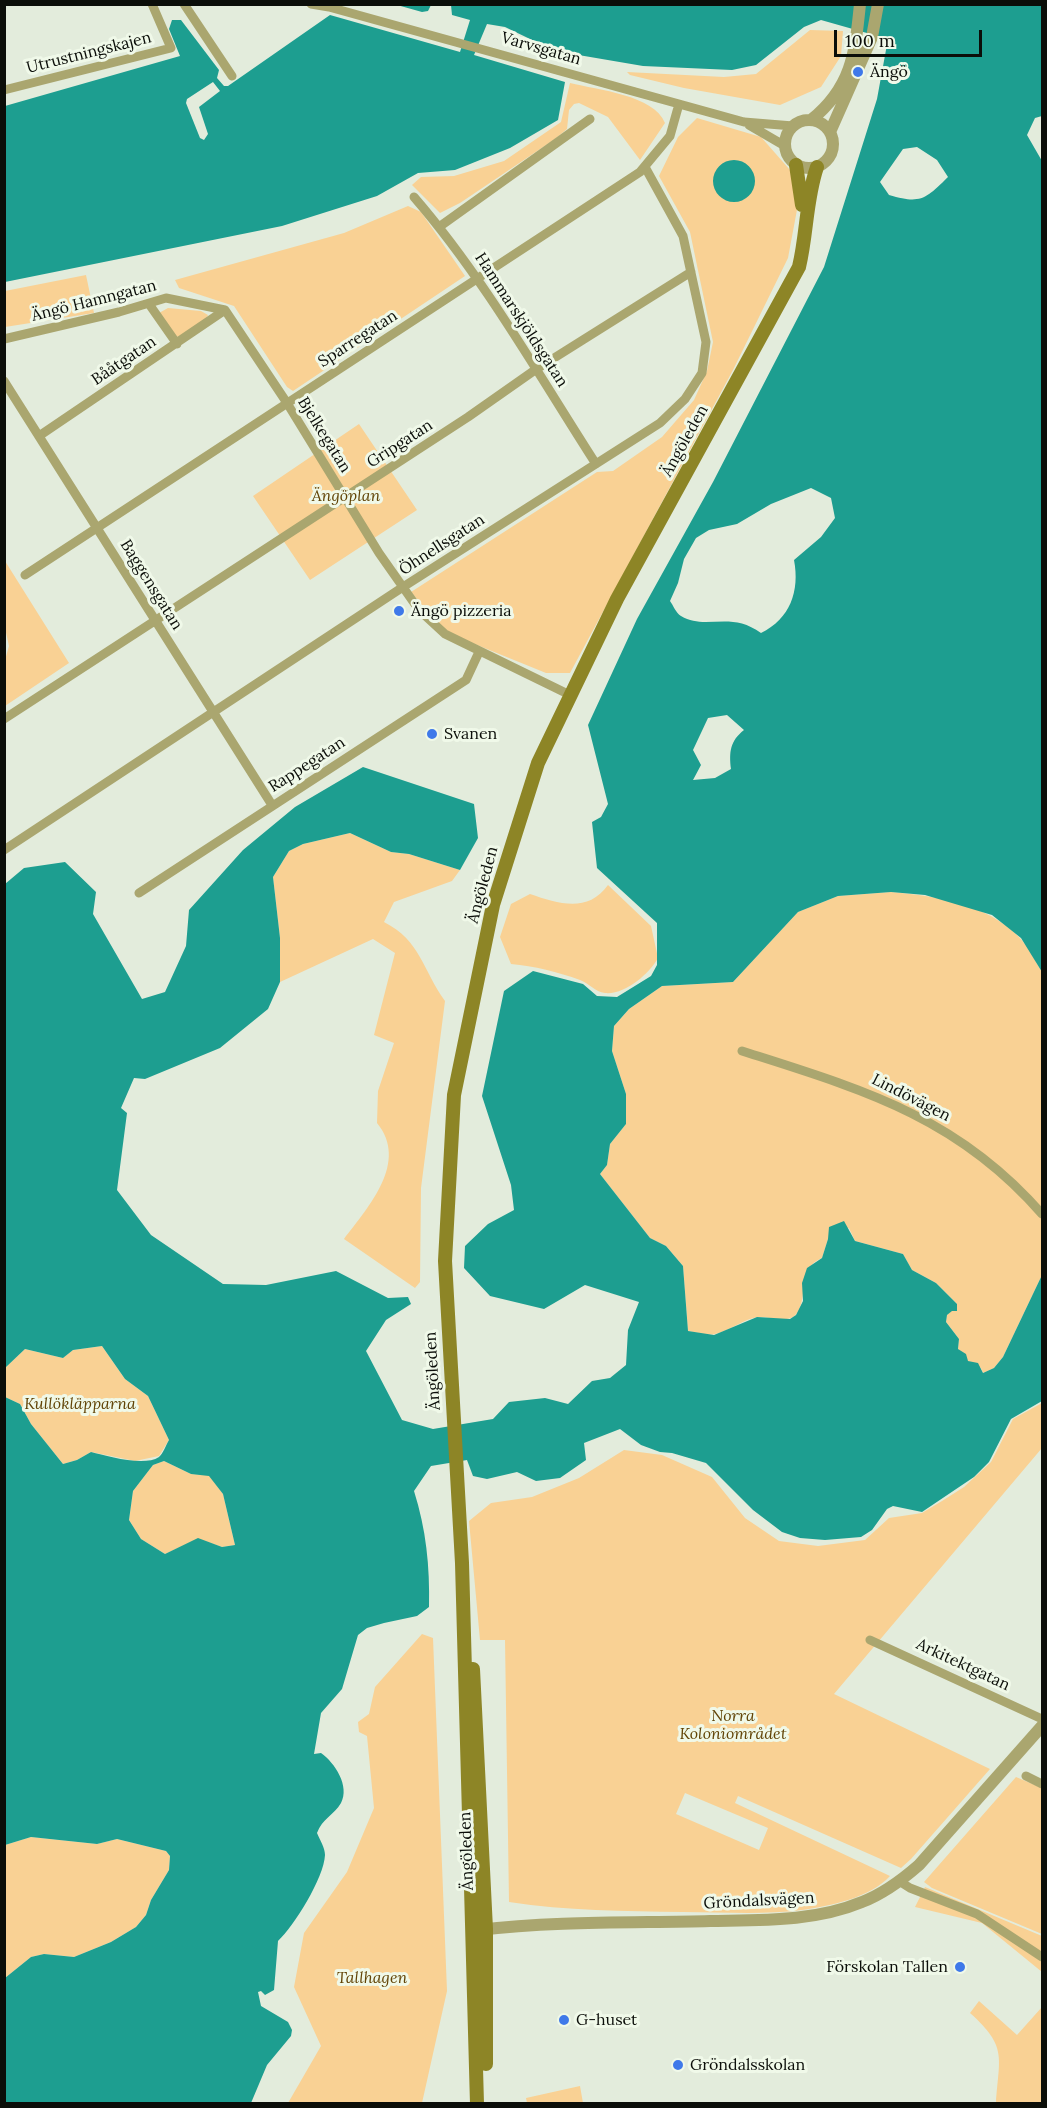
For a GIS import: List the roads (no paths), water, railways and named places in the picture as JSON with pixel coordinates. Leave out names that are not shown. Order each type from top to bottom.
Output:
[{"type":"main road","name":"Ängöleden","points":[[791,279],[802,210],[796,165]]},
{"type":"main road","name":"Ängöleden","points":[[486,2103],[480,1929],[445,1261],[454,1095],[496,895],[538,763],[617,600],[799,267],[806,235],[810,186],[817,167]]},
{"type":"main road","name":"Ängöleden","points":[[477,2103],[480,1929]]},
{"type":"street","name":"Utrustningskajen","points":[[4,90],[171,48],[152,4]]},
{"type":"street","points":[[184,4],[232,76]]},
{"type":"street","name":"Varvsgatan","points":[[311,4],[329,5],[744,122],[793,126]]},
{"type":"street","name":"Ängöleden","points":[[860,4],[865,36]]},
{"type":"street","name":"Ängöleden","points":[[817,167],[826,161],[832,152],[833,142],[830,132],[865,55],[865,36],[870,4]]},
{"type":"street","name":"Ängöleden","points":[[793,126],[811,120],[836,97],[878,4]]},
{"type":"street","name":"Sparregatan","points":[[25,575],[645,167],[670,136],[679,104]]},
{"type":"street","points":[[439,227],[590,119]]},
{"type":"street","points":[[811,120],[822,123],[830,132]]},
{"type":"street","name":"Varvsgatan","points":[[744,122],[785,146]]},
{"type":"street","points":[[785,146],[786,135],[793,126]]},
{"type":"street","name":"Ängöleden","points":[[785,146],[789,158],[796,165]]},
{"type":"street","points":[[796,165],[806,168],[817,167]]},
{"type":"street","name":"Öhnellsgatan","points":[[4,850],[403,587],[660,423],[685,399],[702,373],[706,342],[683,236],[645,167]]},
{"type":"street","name":"Hammarskjöldsgatan","points":[[414,197],[477,278],[596,464]]},
{"type":"street","name":"Gripgatan","points":[[4,719],[345,498],[535,370],[691,272]]},
{"type":"street","name":"Ängö Hamngatan","points":[[4,339],[166,298],[225,310]]},
{"type":"street","points":[[149,304],[177,344]]},
{"type":"street","name":"Bjelkegatan","points":[[225,310],[287,403],[403,587],[431,623],[479,652],[570,695]]},
{"type":"street","name":"Bååtgatan","points":[[39,436],[225,310]]},
{"type":"street","name":"Baggensgatan","points":[[4,381],[272,805]]},
{"type":"street","name":"Rappegatan","points":[[139,893],[466,680],[479,652]]},
{"type":"street","name":"Lindövägen","points":[[742,1051],[861,1089],[938,1125],[1024,1193],[1042,1214]]},
{"type":"street","name":"Arkitektgatan","points":[[870,1640],[1042,1719]]},
{"type":"street","name":"Gröndalsvägen","points":[[480,1929],[526,1925],[773,1920],[812,1916],[863,1902],[899,1881],[920,1865],[1042,1726]]},
{"type":"street","points":[[1026,1776],[1042,1784]]},
{"type":"street","points":[[899,1881],[910,1888],[977,1914],[1042,1957]]},
{"type":"water","points":[[397,5],[431,5],[428,11],[422,12]]},
{"type":"water","points":[[451,5],[1042,5],[1042,116],[1035,118],[1027,135],[1042,161],[1042,972],[1021,938],[992,915],[925,895],[891,892],[838,896],[798,912],[733,982],[662,986],[629,1009],[614,1026],[612,1051],[626,1094],[626,1124],[610,1144],[607,1165],[600,1174],[650,1238],[666,1246],[683,1266],[688,1331],[714,1335],[757,1317],[790,1319],[796,1315],[803,1301],[802,1283],[807,1268],[822,1258],[829,1227],[844,1221],[855,1241],[903,1254],[912,1270],[936,1283],[957,1304],[957,1311],[952,1311],[947,1315],[946,1322],[959,1339],[958,1349],[966,1354],[968,1361],[978,1363],[983,1373],[994,1368],[1003,1357],[1042,1275],[1042,1401],[1011,1419],[989,1462],[974,1477],[922,1512],[893,1506],[887,1509],[872,1530],[861,1537],[825,1540],[800,1538],[782,1532],[753,1510],[706,1463],[641,1445],[620,1429],[584,1443],[586,1460],[560,1478],[536,1481],[517,1472],[487,1479],[473,1476],[467,1460],[431,1466],[414,1491],[422,1519],[426,1548],[429,1607],[417,1616],[367,1628],[358,1635],[342,1689],[321,1713],[314,1754],[321,1753],[336,1769],[344,1789],[343,1796],[341,1803],[317,1833],[325,1855],[314,1888],[300,1913],[278,1941],[274,1990],[265,1995],[261,1991],[258,1992],[261,2006],[288,2022],[292,2030],[291,2036],[267,2065],[251,2103],[5,2104],[5,1978],[31,1957],[44,1954],[74,1957],[111,1942],[136,1927],[146,1915],[151,1900],[169,1870],[170,1856],[166,1851],[117,1839],[97,1844],[31,1837],[5,1845],[5,1397],[20,1404],[31,1424],[63,1464],[77,1460],[91,1452],[125,1460],[152,1460],[160,1456],[169,1440],[148,1396],[125,1379],[102,1346],[73,1350],[63,1358],[25,1349],[5,1368],[5,884],[24,868],[65,862],[96,892],[93,914],[142,999],[165,992],[186,946],[189,910],[243,850],[295,807],[363,767],[474,804],[478,838],[460,870],[409,854],[391,852],[350,833],[303,844],[289,851],[273,877],[280,938],[280,982],[268,1009],[220,1048],[145,1079],[134,1078],[121,1108],[127,1113],[117,1190],[151,1235],[223,1284],[266,1285],[336,1271],[388,1298],[408,1297],[411,1304],[386,1320],[366,1351],[402,1420],[433,1429],[493,1419],[509,1402],[545,1398],[568,1404],[592,1381],[610,1378],[626,1365],[628,1330],[639,1302],[585,1285],[544,1309],[490,1296],[464,1268],[465,1246],[488,1224],[514,1210],[511,1185],[482,1096],[504,991],[533,971],[583,984],[597,996],[617,997],[651,976],[657,965],[657,923],[597,868],[592,822],[601,817],[608,804],[588,725],[637,619],[713,482],[824,267],[877,99],[888,39],[821,20],[804,27],[756,65],[732,70],[643,66],[555,51],[505,27],[487,24],[474,55],[565,82],[558,120],[510,148],[455,170],[418,173],[377,196],[282,226],[5,282],[5,106],[180,56],[169,29],[172,20],[181,20],[219,70],[217,78],[224,86],[228,86],[330,15],[460,52],[470,20],[452,15]],"holes":[[[213,82],[220,91],[199,107],[208,134],[204,140],[200,138],[186,103],[187,99]],[[917,147],[937,160],[948,177],[922,198],[908,199],[889,195],[880,182],[903,149]],[[811,488],[831,498],[835,518],[821,537],[794,560],[794,593],[786,612],[771,627],[761,633],[750,626],[739,623],[700,622],[679,615],[670,601],[678,583],[684,559],[696,538],[709,530],[737,524],[771,504]],[[727,715],[744,730],[736,738],[732,747],[731,769],[715,778],[693,780],[701,765],[693,750],[708,718]],[[164,1461],[191,1474],[209,1476],[223,1494],[235,1545],[222,1547],[198,1538],[165,1554],[141,1539],[129,1520],[133,1491],[153,1465]]]},
{"type":"water","points":[[734,160],[749,166],[755,181],[749,196],[734,202],[719,196],[713,181],[719,166]]},
{"type":"place","name":"Ängö","points":[[858,72]]},
{"type":"place","name":"Ängö pizzeria","points":[[399,611]]},
{"type":"place","name":"Svanen","points":[[432,734]]},
{"type":"place","name":"Förskolan Tallen","points":[[960,1967]]},
{"type":"place","name":"G-huset","points":[[564,2020]]},
{"type":"place","name":"Gröndalsskolan","points":[[678,2065]]},
{"type":"park label","name":"Ängöplan","points":[[346,496]]},
{"type":"park label","name":"Kullökläpparna","points":[[80,1404]]},
{"type":"park label","name":"Norra Koloniområdet","points":[[733,1725]]},
{"type":"park label","name":"Tallhagen","points":[[372,1978]]}]
